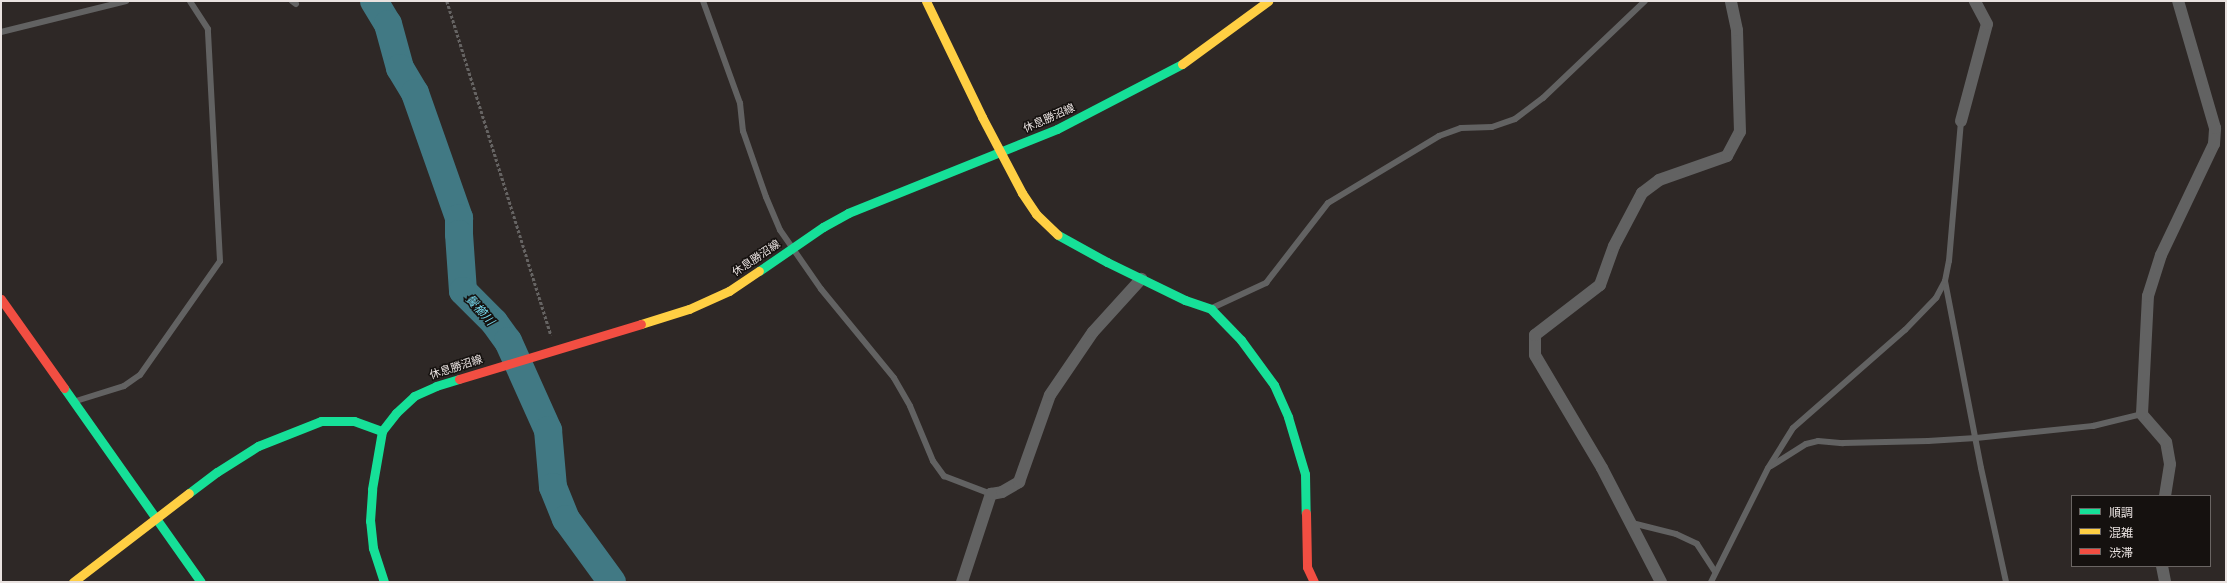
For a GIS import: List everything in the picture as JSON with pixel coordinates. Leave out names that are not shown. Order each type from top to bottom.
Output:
[{"type":"street","points":[[926,1],[1000,152],[1022,194],[1036,214],[1059,236],[1141,279],[1185,300],[1211,309],[1241,340],[1274,385],[1288,417],[1306,474],[1307,567],[1314,582]]},
{"type":"street","name":"休息勝沼線","points":[[384,582],[373,548],[370,521],[372,489],[382,431],[396,413],[414,396],[436,386],[689,309],[729,291],[848,213],[1057,129],[1182,63],[1268,1]]},
{"type":"street","points":[[1660,582],[1602,468],[1535,354],[1535,335],[1600,285],[1614,246],[1642,193],[1659,180],[1727,156],[1740,132],[1736,30],[1731,1]]},
{"type":"street","points":[[1961,121],[1987,24],[1976,1]]},
{"type":"street","points":[[2165,495],[2170,464],[2166,442],[2142,414],[2148,296],[2161,255],[2214,144],[2215,128],[2178,1]]},
{"type":"street","points":[[962,582],[991,494],[1002,492],[1019,482],[1050,395],[1093,332],[1141,279]]},
{"type":"street","points":[[1,300],[201,582]]},
{"type":"street","points":[[73,582],[157,520],[217,472],[258,446],[321,421],[354,421],[382,431]]},
{"type":"street","points":[[2162,567],[2165,582]]},
{"type":"lane","points":[[1,32],[126,1]]},
{"type":"lane","points":[[74,402],[124,386],[140,375],[220,261],[208,29],[190,1]]},
{"type":"lane","points":[[703,1],[740,103],[743,131],[766,196],[780,230],[821,289],[894,378],[910,406],[933,461],[944,476],[991,494]]},
{"type":"lane","points":[[1211,309],[1266,283],[1328,203],[1347,191],[1439,136],[1461,128],[1492,127],[1515,119],[1543,98],[1644,1]]},
{"type":"lane","points":[[1711,582],[1768,468],[1793,428],[1905,330],[1936,298],[1945,281],[1954,225],[1961,121]]},
{"type":"lane","points":[[1945,281],[1981,468],[2006,582]]},
{"type":"lane","points":[[1768,468],[1806,444],[1818,441],[1843,443],[1897,442],[1976,438],[2093,426],[2142,414]]},
{"type":"lane","points":[[1630,523],[1676,534],[1697,544],[1715,572]]},
{"type":"path","points":[[447,1],[553,350]]},
{"type":"waterway","name":"鬢櫛川","points":[[374,1],[388,24],[400,68],[415,93],[459,218],[463,291],[494,322],[508,341],[548,430],[553,487],[566,519],[612,582]]},
{"type":"traffic: fast","points":[[759,271],[823,227],[848,213],[1057,129],[1182,64]]},
{"type":"traffic: fast","points":[[1058,235],[1107,262],[1185,300],[1211,309],[1241,340],[1274,385],[1288,417],[1305,474],[1306,513]]},
{"type":"traffic: fast","points":[[384,582],[373,548],[370,521],[372,489],[382,431],[396,413],[414,396],[436,386],[459,379]]},
{"type":"traffic: fast","points":[[64,388],[201,582]]},
{"type":"traffic: fast","points":[[189,493],[217,472],[258,446],[321,421],[354,421],[382,431]]},
{"type":"traffic: slow","points":[[926,1],[982,117],[1022,193],[1036,214],[1058,235]]},
{"type":"traffic: slow","points":[[1182,64],[1268,1]]},
{"type":"traffic: slow","points":[[641,324],[689,309],[729,291],[759,271]]},
{"type":"traffic: slow","points":[[73,582],[189,493]]},
{"type":"traffic: jam","points":[[1,299],[64,388]]},
{"type":"traffic: jam","points":[[459,379],[641,324]]},
{"type":"traffic: jam","points":[[1306,513],[1307,567],[1314,582]]}]
